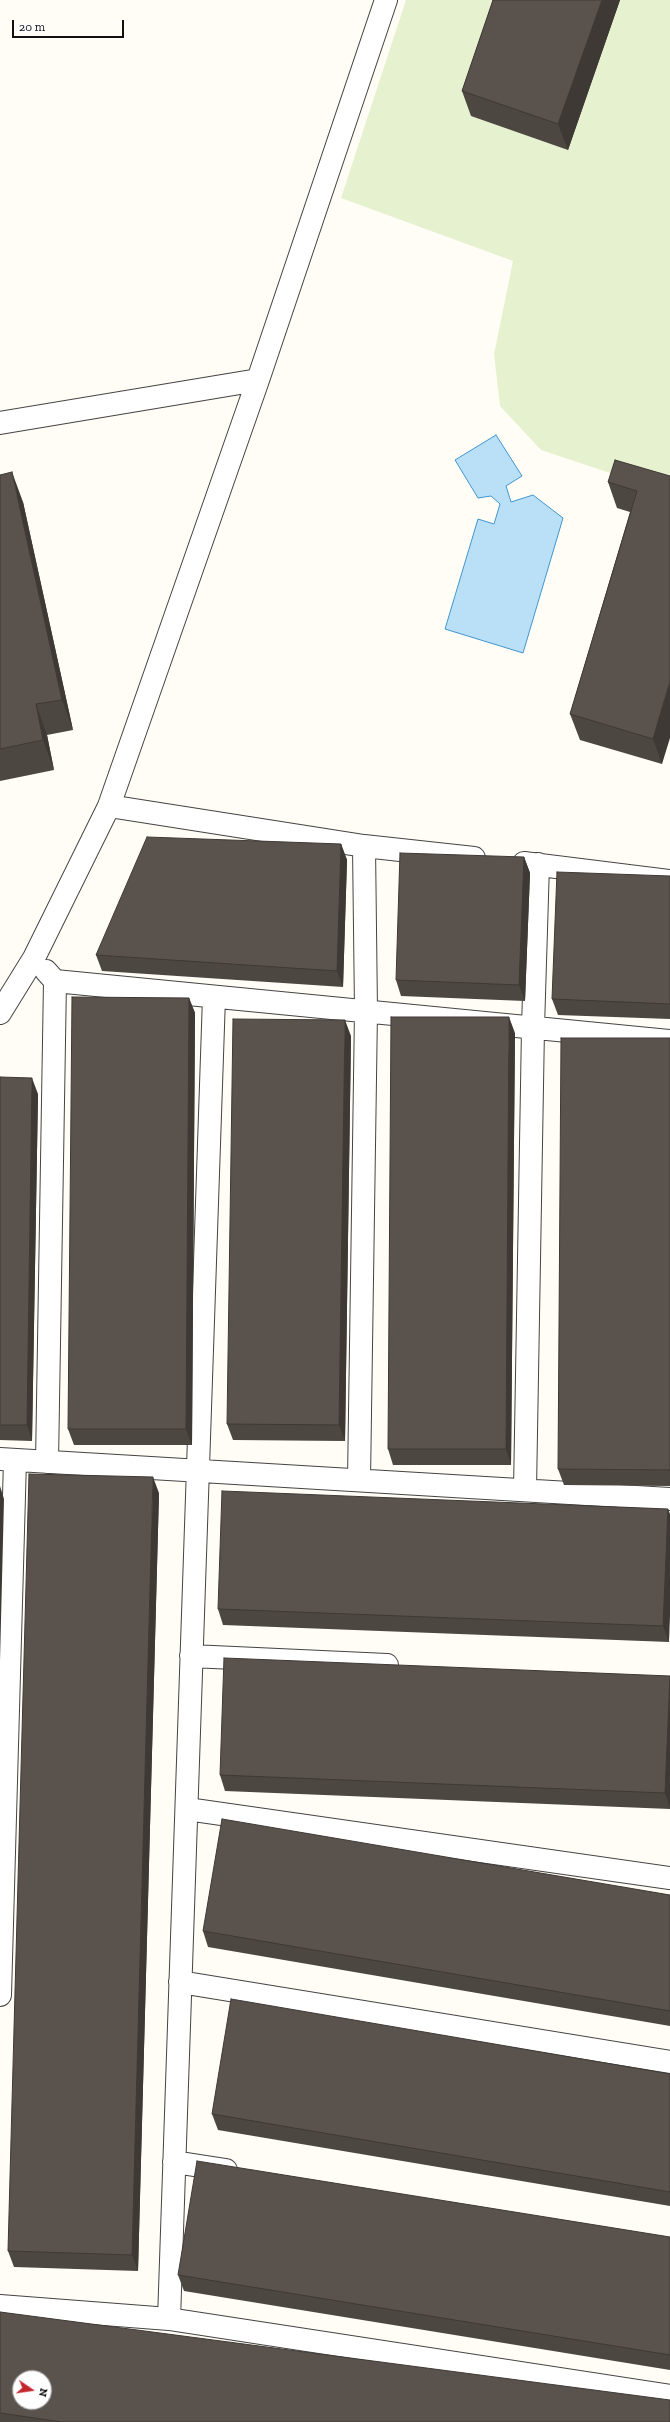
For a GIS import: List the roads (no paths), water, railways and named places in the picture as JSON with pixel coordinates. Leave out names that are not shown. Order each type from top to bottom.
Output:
[{"type":"street","points":[[0,1013],[34,958],[109,806],[258,380],[386,0]]},
{"type":"street","points":[[0,423],[258,380]]},
{"type":"street","points":[[109,806],[364,846],[538,864],[670,881]]},
{"type":"street","points":[[360,1480],[366,1011],[364,846]]},
{"type":"street","points":[[525,1490],[533,1028],[538,864]]},
{"type":"street","points":[[34,958],[55,981],[670,1041]]},
{"type":"street","points":[[47,1462],[55,981]]},
{"type":"street","points":[[169,2319],[196,1470],[214,997]]},
{"type":"street","points":[[0,1995],[7,1459],[670,1498]]},
{"type":"street","points":[[191,1656],[407,1666]]},
{"type":"street","points":[[186,1809],[670,1878]]},
{"type":"street","points":[[180,1982],[670,2062]]},
{"type":"street","points":[[174,2162],[245,2173]]},
{"type":"street","points":[[0,2306],[169,2319],[670,2396]]},
{"type":"water","points":[[496,435],[522,476],[506,486],[511,502],[533,495],[563,518],[523,653],[445,629],[478,519],[494,524],[500,504],[491,496],[478,498],[455,460]]}]
